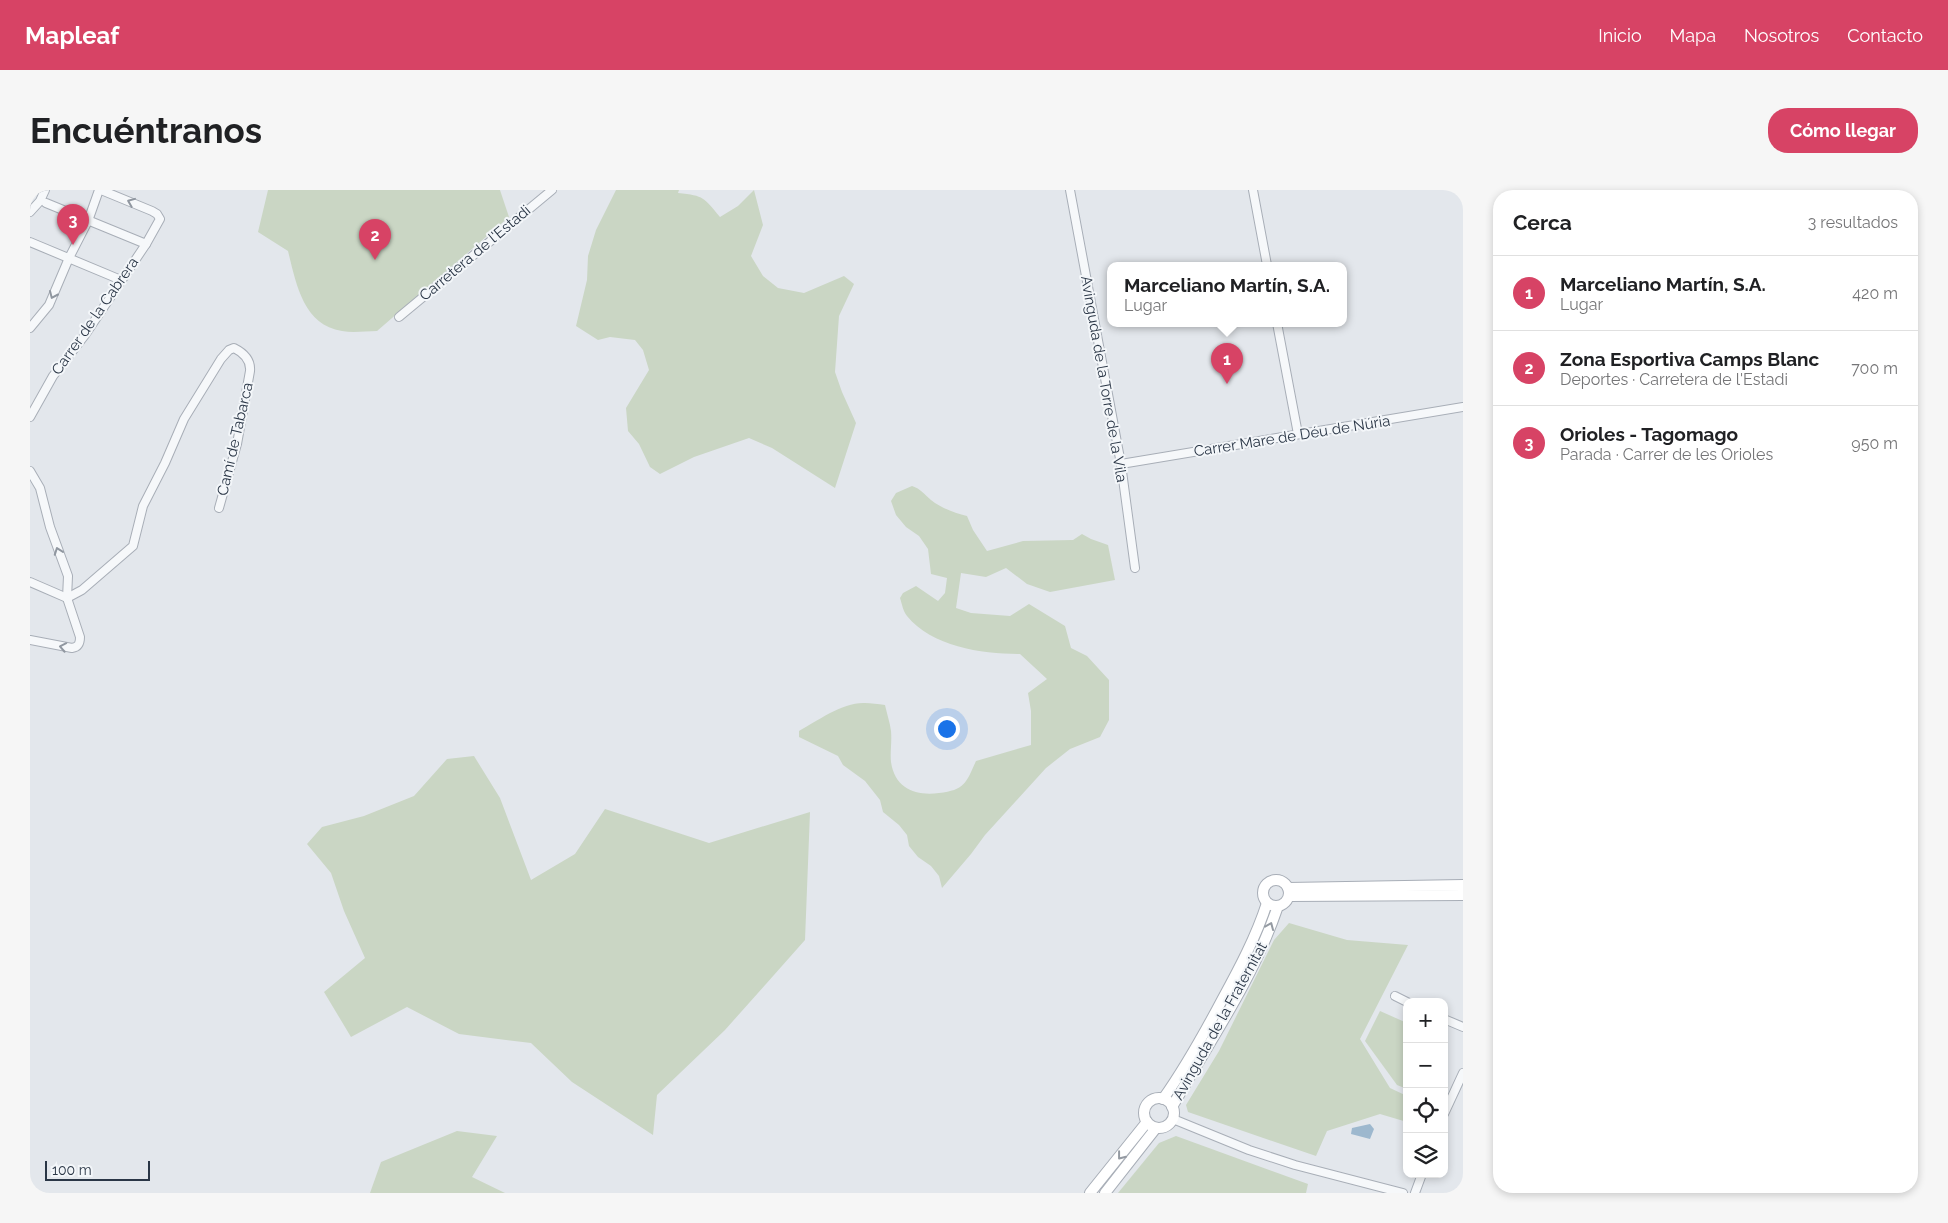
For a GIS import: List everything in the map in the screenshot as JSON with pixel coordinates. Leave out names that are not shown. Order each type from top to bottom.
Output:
[{"type":"street","points":[[30,212],[43,202],[44,190]]},
{"type":"street","points":[[30,328],[49,305],[69,258],[88,222],[100,190]]},
{"type":"street","name":"Carrer de la Cabrera","points":[[30,417],[53,376],[85,335],[159,223],[159,216],[152,211],[100,190]]},
{"type":"street","name":"Carretera de l'Estadi","points":[[399,317],[552,190]]},
{"type":"street","name":"Avinguda de la Torre de la Vila","points":[[1070,190],[1121,464],[1135,568]]},
{"type":"street","points":[[1253,190],[1266,262]]},
{"type":"street","points":[[30,197],[146,244]]},
{"type":"street","points":[[30,242],[120,280]]},
{"type":"street","points":[[1278,327],[1298,434]]},
{"type":"street","name":"Camí de Tabarca","points":[[66,598],[82,590],[133,546],[143,506],[165,463],[184,419],[221,359],[229,350],[234,348],[246,356],[250,372],[237,444],[219,508]]},
{"type":"street","name":"Carrer Mare de Déu de Núria","points":[[1121,464],[1463,407]]},
{"type":"street","points":[[30,471],[40,488],[50,527],[68,576],[66,598],[80,637],[78,645],[72,648],[30,640]]},
{"type":"street","points":[[30,582],[66,598]]},
{"type":"street","points":[[1280,881],[1288,892],[1285,903],[1272,905],[1263,893],[1268,883],[1280,881]]},
{"type":"street","points":[[1288,892],[1462,886]]},
{"type":"street","name":"Avinguda de la Fraternitat","points":[[1163,1099],[1206,1029],[1238,971],[1262,919],[1272,905]]},
{"type":"street","name":"Avinguda de la Fraternitat","points":[[1172,1107],[1231,1007],[1272,923],[1272,905]]},
{"type":"street","points":[[1396,996],[1403,1000]]},
{"type":"street","points":[[1448,1021],[1463,1027]]},
{"type":"street","points":[[1448,1105],[1463,1073]]},
{"type":"street","points":[[1163,1099],[1172,1107],[1172,1120],[1166,1126],[1151,1125],[1144,1112],[1146,1105],[1152,1100],[1163,1099]]},
{"type":"street","points":[[1172,1120],[1295,1165],[1403,1193]]},
{"type":"street","points":[[1092,1191],[1151,1125]]},
{"type":"street","points":[[1105,1193],[1151,1125]]},
{"type":"street","points":[[1415,1193],[1421,1178]]},
{"type":"green space","points":[[268,190],[500,190],[509,217],[377,331],[346,332],[329,327],[318,320],[310,311],[298,289],[288,251],[258,232]]},
{"type":"green space","points":[[616,190],[679,190],[678,193],[694,195],[703,199],[720,217],[738,206],[754,190],[763,225],[751,256],[763,276],[778,288],[804,293],[844,276],[854,284],[839,316],[835,372],[856,423],[835,488],[772,448],[749,438],[694,457],[660,474],[650,467],[639,444],[628,431],[626,408],[649,370],[643,350],[635,340],[610,337],[598,340],[576,326],[587,280],[588,256],[596,230]]},
{"type":"green space","points":[[912,486],[939,505],[967,516],[973,530],[987,551],[1023,541],[1073,540],[1082,534],[1108,545],[1115,580],[1050,592],[1027,584],[1006,568],[986,577],[961,573],[956,608],[971,613],[1010,616],[1029,604],[1065,626],[1071,648],[1087,656],[1109,680],[1109,720],[1100,737],[1070,749],[1046,768],[985,835],[942,888],[939,876],[909,846],[907,835],[899,825],[883,812],[880,800],[865,781],[843,765],[838,756],[799,737],[799,731],[839,709],[867,703],[885,705],[891,731],[891,762],[897,779],[908,789],[930,794],[948,792],[964,784],[976,761],[1031,745],[1031,711],[1028,693],[1047,679],[1020,654],[975,650],[944,642],[918,627],[904,612],[900,598],[903,593],[916,586],[938,601],[945,593],[947,578],[931,574],[928,549],[919,536],[906,527],[896,515],[891,501],[896,493]]},
{"type":"green space","points":[[474,756],[500,798],[531,880],[575,854],[605,809],[709,843],[810,812],[805,940],[725,1030],[657,1095],[653,1135],[572,1082],[531,1043],[459,1034],[407,1007],[351,1037],[324,992],[365,958],[344,911],[331,873],[307,844],[322,827],[364,816],[414,796],[447,759]]},
{"type":"green space","points":[[1289,923],[1347,940],[1408,945],[1360,1039],[1390,1088],[1403,1094],[1403,1121],[1380,1114],[1327,1131],[1316,1156],[1188,1112],[1186,1105],[1219,1051],[1274,940]]},
{"type":"green space","points":[[1380,1011],[1403,1021],[1403,1087],[1397,1085],[1365,1041]]},
{"type":"green space","points":[[457,1131],[497,1136],[472,1177],[505,1193],[370,1193],[381,1162]]},
{"type":"green space","points":[[1176,1136],[1308,1184],[1306,1193],[1118,1193],[1159,1143]]},
{"type":"water","points":[[1370,1124],[1374,1129],[1370,1139],[1351,1134],[1352,1128]]},
{"type":"place","name":"Orioles - Tagomago","points":[[73,245]]},
{"type":"place","name":"Zona Esportiva Camps Blanc","points":[[375,260]]},
{"type":"place","name":"Marceliano Martín, S.A.","points":[[1227,384]]}]
